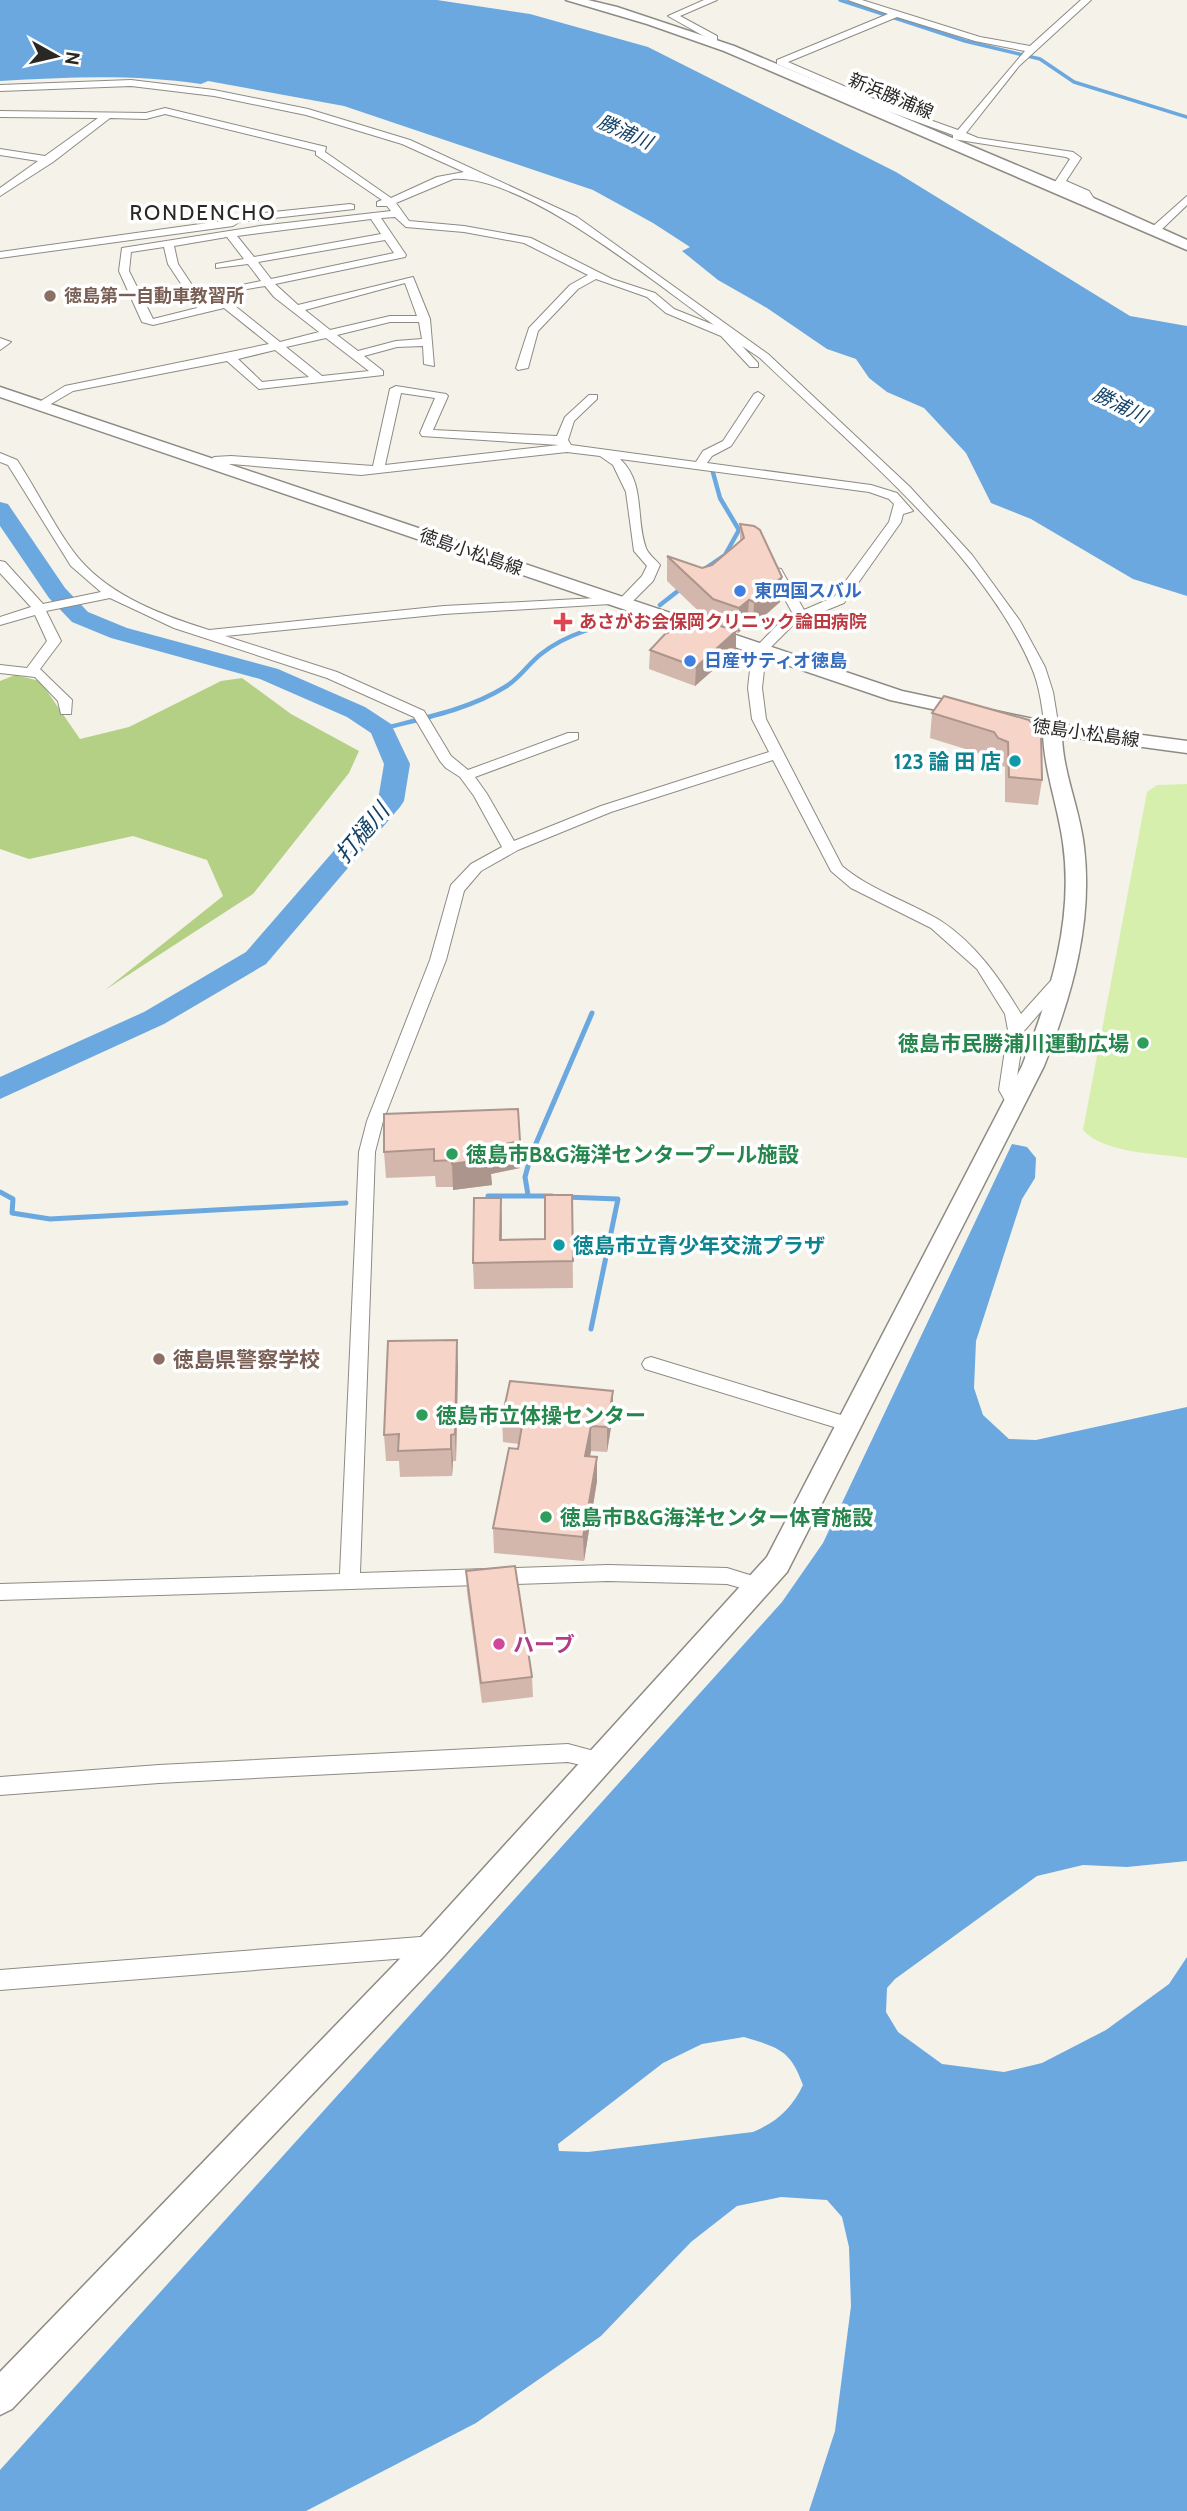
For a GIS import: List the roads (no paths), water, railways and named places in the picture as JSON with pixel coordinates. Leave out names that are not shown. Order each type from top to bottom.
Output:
[{"type":"main road","name":"新浜勝浦線","points":[[578,1],[663,24],[714,43],[984,156],[1187,246]]},
{"type":"main road","name":"徳島小松島線","points":[[0,392],[759,651],[944,709],[1187,763]]},
{"type":"main road","points":[[0,2397],[433,1946],[777,1564],[1013,1100],[1033,1066],[1047,1033],[1064,977],[1076,919],[1074,848],[1064,792],[1053,754],[1053,734]]},
{"type":"main road","name":"徳島小松島線","points":[[1088,740],[1187,747]]},
{"type":"street","points":[[712,0],[673,16],[714,38],[714,43]]},
{"type":"street","points":[[853,0],[978,39],[1032,49]]},
{"type":"street","points":[[958,135],[1032,49],[1086,0]]},
{"type":"street","points":[[896,14],[780,62],[885,107],[976,141],[1076,158],[1060,182],[1085,193],[1091,202]]},
{"type":"street","points":[[0,88],[108,82],[214,93],[349,123],[406,142],[573,219],[793,380],[936,523],[996,595],[1013,621],[1046,692],[1053,734]]},
{"type":"street","points":[[0,114],[146,116],[165,111],[323,149],[320,153],[389,202],[406,224],[527,240],[596,275],[651,295],[680,316],[729,333],[754,365]]},
{"type":"street","points":[[0,193],[110,114]]},
{"type":"street","points":[[898,120],[958,135],[984,156]]},
{"type":"street","points":[[0,152],[49,160]]},
{"type":"street","points":[[0,255],[233,223],[234,219],[389,202],[458,174],[480,180],[489,179]]},
{"type":"street","points":[[1155,230],[1187,199]]},
{"type":"street","points":[[320,380],[226,304],[153,322],[146,320],[124,271],[126,250],[399,213]]},
{"type":"street","points":[[227,291],[401,255],[374,216]]},
{"type":"street","points":[[230,234],[268,283],[326,334],[379,373],[259,386],[230,357]]},
{"type":"street","points":[[220,266],[387,236]]},
{"type":"street","points":[[169,245],[173,264],[203,309]]},
{"type":"street","points":[[522,368],[533,330],[574,287],[596,275]]},
{"type":"street","points":[[296,309],[410,279],[424,318],[430,364]]},
{"type":"street","points":[[40,406],[69,388],[230,357],[390,319],[424,318]]},
{"type":"street","points":[[0,341],[5,342],[0,347]]},
{"type":"street","points":[[356,355],[396,344],[428,342]]},
{"type":"street","points":[[378,470],[396,389],[442,396],[426,433],[564,444],[871,489],[896,501],[919,521],[936,523]]},
{"type":"street","points":[[700,465],[707,454],[727,443],[758,396]]},
{"type":"street","points":[[564,444],[569,420],[593,397]]},
{"type":"street","points":[[212,464],[218,460],[231,460],[378,470],[564,444]]},
{"type":"street","points":[[208,634],[406,613],[616,602],[648,578],[654,565],[640,551],[628,479],[618,463],[605,455],[606,452]]},
{"type":"street","points":[[0,457],[13,463],[76,562],[107,595],[224,642],[332,675],[419,714],[430,724],[435,741],[451,768],[468,775],[573,736]]},
{"type":"street","points":[[894,480],[895,522],[863,563],[851,588],[831,604],[800,614],[778,629],[759,651],[755,664],[757,710],[836,867],[856,885],[936,925],[983,966],[1013,1014],[1016,1030],[1007,1090],[1013,1100]]},
{"type":"street","points":[[0,565],[41,608],[54,641],[32,671]]},
{"type":"street","points":[[776,572],[800,614]]},
{"type":"street","points":[[0,621],[41,608],[107,595]]},
{"type":"street","points":[[0,669],[39,673],[65,700],[66,711]]},
{"type":"street","points":[[350,1579],[367,1152],[375,1121],[447,933],[458,885],[480,864],[641,795],[777,754]]},
{"type":"street","points":[[468,775],[467,779],[480,794],[511,850]]},
{"type":"street","points":[[1016,1030],[1064,977]]},
{"type":"street","points":[[651,1364],[847,1424]]},
{"type":"street","points":[[0,1592],[608,1573],[727,1576],[760,1585]]},
{"type":"street","points":[[0,1786],[159,1774],[568,1753],[598,1760]]},
{"type":"street","points":[[0,1980],[433,1946]]},
{"type":"water","name":"勝浦川","points":[[0,0],[437,0],[530,14],[648,47],[896,172],[1130,316],[1187,326],[1187,596],[1133,579],[1031,519],[991,503],[966,453],[924,408],[887,392],[869,378],[856,359],[827,349],[767,308],[718,280],[682,251],[690,247],[593,190],[344,106],[208,81],[201,84],[100,77],[0,81]]},
{"type":"water","points":[[1012,1144],[1027,1147],[1036,1158],[1035,1178],[1022,1199],[976,1341],[974,1388],[983,1415],[1009,1439],[1036,1440],[1187,1407],[1187,1861],[1127,1867],[1083,1865],[1037,1876],[895,1979],[887,1988],[886,2012],[898,2032],[942,2064],[1004,2072],[1042,2063],[1106,2030],[1169,1984],[1187,1957],[1187,2511],[809,2511],[835,2431],[851,2306],[849,2247],[842,2217],[827,2200],[781,2197],[737,2206],[691,2242],[601,2336],[476,2423],[306,2511],[0,2511],[0,2470],[782,1602],[823,1543]],"holes":[[[744,2037],[782,2052],[793,2064],[803,2085],[783,2113],[762,2128],[753,2132],[588,2152],[559,2151],[558,2144],[663,2063],[702,2044]]]},
{"type":"waterway","points":[[840,0],[965,41],[1040,59],[1074,82],[1187,117]]},
{"type":"waterway","points":[[703,570],[725,555],[739,530],[720,498],[712,469]]},
{"type":"waterway","name":"打樋川","points":[[0,509],[57,593],[80,617],[119,633],[269,674],[356,712],[382,729],[397,764],[391,801],[256,958],[154,1018],[0,1089]]},
{"type":"waterway","points":[[660,605],[683,587]]},
{"type":"waterway","points":[[382,729],[476,702],[510,684],[541,654],[561,641],[595,627],[631,619]]},
{"type":"waterway","points":[[528,1195],[525,1177],[531,1155],[592,1013]]},
{"type":"waterway","points":[[0,1192],[13,1199],[12,1213],[50,1219],[346,1203]]},
{"type":"waterway","points":[[488,1196],[552,1196]]},
{"type":"waterway","points":[[565,1197],[618,1199],[591,1329]]},
{"type":"place","name":"徳島第一自動車教習所","points":[[50,296]]},
{"type":"place","name":"東四国スバル","points":[[740,591]]},
{"type":"place","name":"あさがお会保岡クリニック論田病院","points":[[563,622]]},
{"type":"place","name":"日産サティオ徳島","points":[[690,661]]},
{"type":"place","name":"123 論 田 店","points":[[1015,761]]},
{"type":"place","name":"徳島市民勝浦川運動広場","points":[[1143,1043]]},
{"type":"place","name":"徳島市B&G海洋センタープール施設","points":[[452,1154]]},
{"type":"place","name":"徳島市立青少年交流プラザ","points":[[559,1245]]},
{"type":"place","name":"徳島県警察学校","points":[[159,1359]]},
{"type":"place","name":"徳島市立体操センター","points":[[422,1415]]},
{"type":"place","name":"徳島市B&G海洋センター体育施設","points":[[546,1517]]},
{"type":"place","name":"ハーブ","points":[[499,1644]]},
{"type":"district","name":"RONDENCHO","points":[[203,212]]}]
